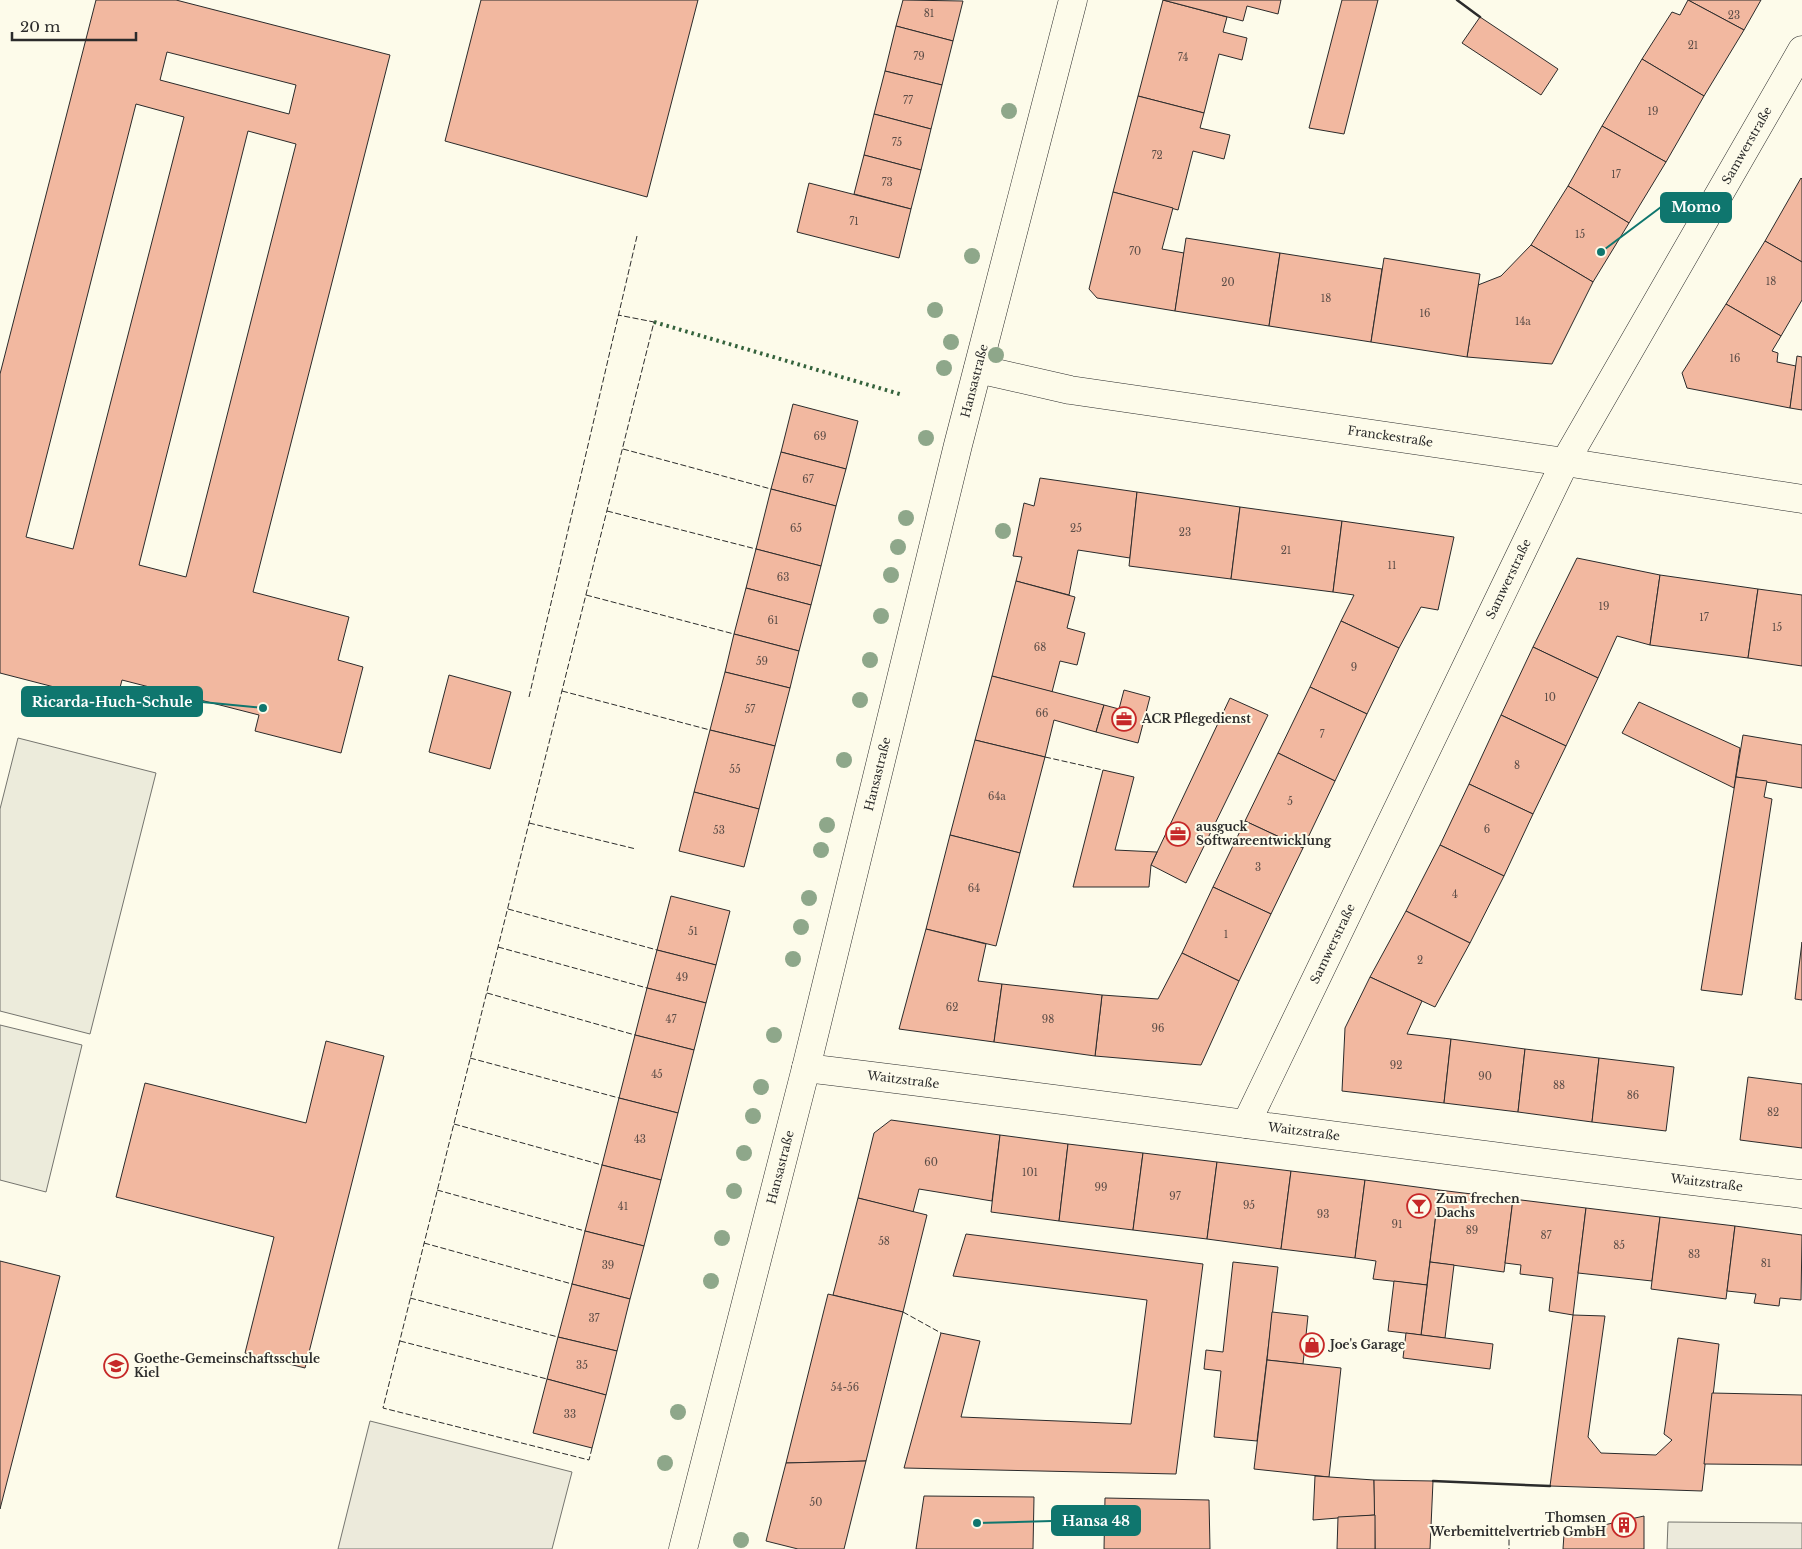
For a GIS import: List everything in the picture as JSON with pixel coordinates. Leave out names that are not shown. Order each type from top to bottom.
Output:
[{"type":"street","name":"Hansastraße","points":[[683,1549],[806,1068],[978,369],[1073,0]]},
{"type":"street","name":"Samwerstraße","points":[[1246,1124],[1565,462],[1802,50]]},
{"type":"street","name":"Franckestraße","points":[[978,369],[1070,390],[1565,462],[1802,499]]},
{"type":"street","name":"Waitzstraße","points":[[806,1068],[1677,1180],[1802,1194]]},
{"type":"shaded area","points":[[18,738],[156,773],[90,1034],[0,1011],[0,809]]},
{"type":"shaded area","points":[[0,1025],[82,1045],[46,1192],[0,1180]]},
{"type":"shaded area","points":[[370,1421],[572,1472],[552,1549],[338,1549]]},
{"type":"shaded area","points":[[1668,1522],[1802,1523],[1802,1549],[1667,1549]]},
{"type":"building","points":[[96,0],[176,0],[390,55],[253,592],[349,617],[338,660],[363,667],[341,753],[255,731],[259,715],[122,680],[116,703],[0,673],[0,374]],"holes":[[[167,52],[296,85],[289,114],[160,80]],[[136,104],[184,117],[73,549],[26,537]],[[248,131],[296,144],[186,577],[139,565]]]},
{"type":"building","points":[[481,0],[698,0],[647,197],[445,141]]},
{"type":"building","points":[[903,0],[963,1],[953,41],[896,26]]},
{"type":"building","points":[[1163,0],[1227,17],[1223,32],[1247,38],[1242,60],[1219,54],[1204,113],[1138,96]]},
{"type":"building","points":[[1163,0],[1281,0],[1278,14],[1247,6],[1243,21]]},
{"type":"building","points":[[1342,0],[1378,0],[1344,134],[1309,128]]},
{"type":"building","points":[[1688,0],[1761,0],[1744,30]]},
{"type":"building","points":[[1688,0],[1744,30],[1704,96],[1642,59],[1672,12],[1680,15]]},
{"type":"building","points":[[1480,17],[1558,69],[1541,95],[1462,43]]},
{"type":"building","points":[[896,26],[953,41],[942,85],[885,71]]},
{"type":"building","points":[[1642,59],[1704,96],[1666,162],[1602,126]]},
{"type":"building","points":[[885,71],[942,85],[931,129],[874,114]]},
{"type":"building","points":[[1138,96],[1204,113],[1200,128],[1230,135],[1224,159],[1193,151],[1178,210],[1113,192]]},
{"type":"building","points":[[874,114],[931,129],[921,170],[864,155]]},
{"type":"building","points":[[1602,126],[1666,162],[1629,223],[1568,186]]},
{"type":"building","points":[[864,155],[921,170],[911,209],[854,194]]},
{"type":"building","points":[[1802,179],[1802,262],[1765,241]]},
{"type":"building","points":[[809,183],[911,209],[899,258],[797,232]]},
{"type":"building","points":[[1568,186],[1629,223],[1593,282],[1531,245]]},
{"type":"building","points":[[1113,192],[1173,208],[1162,249],[1184,253],[1175,311],[1097,298],[1089,289]]},
{"type":"building","points":[[1186,238],[1280,253],[1269,326],[1175,311]]},
{"type":"building","points":[[1765,241],[1802,262],[1802,300],[1781,336],[1726,304]]},
{"type":"building","points":[[1531,245],[1593,282],[1552,364],[1467,357],[1478,285],[1501,276]]},
{"type":"building","points":[[1280,253],[1382,269],[1371,342],[1269,326]]},
{"type":"building","points":[[1384,258],[1480,274],[1467,357],[1371,342]]},
{"type":"building","points":[[1726,304],[1781,336],[1772,351],[1778,353],[1777,362],[1796,366],[1790,408],[1687,388],[1682,373]]},
{"type":"building","points":[[1797,356],[1802,357],[1802,410],[1790,408]]},
{"type":"building","points":[[793,404],[858,421],[846,469],[781,452]]},
{"type":"building","points":[[781,452],[846,469],[836,506],[771,489]]},
{"type":"building","points":[[1040,478],[1137,492],[1130,558],[1078,550],[1069,595],[1016,581],[1022,557],[1013,556],[1024,503],[1034,506]]},
{"type":"building","points":[[771,489],[836,506],[821,566],[756,549]]},
{"type":"building","points":[[1137,492],[1240,507],[1231,579],[1129,566]]},
{"type":"building","points":[[1240,507],[1342,521],[1333,592],[1231,579]]},
{"type":"building","points":[[1342,521],[1454,537],[1438,610],[1421,607],[1399,648],[1341,621],[1354,595],[1333,592]]},
{"type":"building","points":[[756,549],[821,566],[811,605],[746,588]]},
{"type":"building","points":[[1577,558],[1660,575],[1650,645],[1617,636],[1598,678],[1533,647]]},
{"type":"building","points":[[1660,575],[1758,589],[1748,658],[1650,645]]},
{"type":"building","points":[[1016,581],[1075,597],[1067,628],[1085,633],[1077,665],[1060,661],[1052,692],[992,676]]},
{"type":"building","points":[[746,588],[811,605],[799,651],[734,634]]},
{"type":"building","points":[[1758,589],[1802,595],[1802,666],[1748,658]]},
{"type":"building","points":[[1341,621],[1399,648],[1367,714],[1310,687]]},
{"type":"building","points":[[734,634],[799,651],[790,688],[725,672]]},
{"type":"building","points":[[1533,647],[1598,678],[1566,746],[1501,715]]},
{"type":"building","points":[[725,672],[790,688],[775,746],[710,730]]},
{"type":"building","points":[[449,675],[511,692],[490,769],[429,752]]},
{"type":"building","points":[[992,676],[1104,705],[1096,732],[1054,720],[1045,757],[975,740]]},
{"type":"building","points":[[1310,687],[1367,714],[1335,781],[1278,753]]},
{"type":"building","points":[[1124,690],[1150,697],[1138,743],[1096,732],[1104,705],[1119,709]]},
{"type":"building","points":[[1230,698],[1268,715],[1186,883],[1151,865]]},
{"type":"building","points":[[1639,702],[1740,748],[1734,788],[1622,733]]},
{"type":"building","points":[[1501,715],[1566,746],[1533,814],[1469,784]]},
{"type":"building","points":[[710,730],[775,746],[759,809],[694,792]]},
{"type":"building","points":[[1743,735],[1802,745],[1802,788],[1736,777]]},
{"type":"building","points":[[975,740],[1045,757],[1020,853],[950,835]]},
{"type":"building","points":[[1278,753],[1335,781],[1303,848],[1245,821]]},
{"type":"building","points":[[1103,770],[1134,777],[1115,850],[1157,852],[1151,865],[1149,887],[1073,887]]},
{"type":"building","points":[[1736,777],[1767,781],[1764,797],[1772,799],[1742,995],[1701,990]]},
{"type":"building","points":[[1469,784],[1533,814],[1504,876],[1440,845]]},
{"type":"building","points":[[694,792],[759,809],[744,867],[679,851]]},
{"type":"building","points":[[1245,821],[1303,848],[1271,914],[1213,887]]},
{"type":"building","points":[[950,835],[1020,853],[996,946],[926,929]]},
{"type":"building","points":[[1440,845],[1504,876],[1470,943],[1406,911]]},
{"type":"building","points":[[1213,887],[1271,914],[1239,981],[1182,953]]},
{"type":"building","points":[[671,896],[730,911],[716,965],[657,950]]},
{"type":"building","points":[[1406,911],[1470,943],[1435,1007],[1370,977]]},
{"type":"building","points":[[926,929],[986,944],[978,981],[1002,984],[994,1042],[899,1029]]},
{"type":"building","points":[[1802,942],[1802,1000],[1795,999]]},
{"type":"building","points":[[657,950],[716,965],[706,1003],[647,988]]},
{"type":"building","points":[[1182,953],[1239,981],[1201,1065],[1095,1056],[1102,995],[1158,999]]},
{"type":"building","points":[[1370,977],[1422,1001],[1407,1034],[1451,1039],[1444,1103],[1342,1091],[1345,1028]]},
{"type":"building","points":[[1002,984],[1102,995],[1095,1056],[994,1042]]},
{"type":"building","points":[[647,988],[706,1003],[694,1050],[635,1035]]},
{"type":"building","points":[[635,1035],[694,1050],[678,1113],[619,1098]]},
{"type":"building","points":[[1451,1039],[1525,1049],[1518,1112],[1444,1103]]},
{"type":"building","points":[[326,1041],[384,1056],[305,1368],[245,1353],[274,1237],[116,1197],[145,1083],[306,1123]]},
{"type":"building","points":[[1525,1049],[1599,1058],[1592,1122],[1518,1112]]},
{"type":"building","points":[[1599,1058],[1674,1067],[1666,1131],[1592,1122]]},
{"type":"building","points":[[1748,1077],[1802,1084],[1802,1148],[1740,1140]]},
{"type":"building","points":[[619,1098],[678,1113],[661,1180],[602,1165]]},
{"type":"building","points":[[891,1120],[1000,1135],[992,1201],[919,1189],[913,1212],[858,1198],[874,1133]]},
{"type":"building","points":[[1000,1135],[1068,1144],[1059,1221],[991,1212]]},
{"type":"building","points":[[1068,1144],[1143,1153],[1133,1230],[1059,1221]]},
{"type":"building","points":[[1143,1153],[1217,1162],[1207,1239],[1133,1230]]},
{"type":"building","points":[[1217,1162],[1291,1171],[1281,1249],[1207,1239]]},
{"type":"building","points":[[602,1165],[661,1180],[644,1246],[585,1231]]},
{"type":"building","points":[[1291,1171],[1365,1180],[1355,1258],[1281,1249]]},
{"type":"building","points":[[1365,1180],[1439,1190],[1427,1285],[1373,1279],[1376,1261],[1355,1258]]},
{"type":"building","points":[[1439,1190],[1513,1199],[1504,1272],[1430,1262]]},
{"type":"building","points":[[858,1198],[927,1215],[903,1312],[833,1295]]},
{"type":"building","points":[[1513,1199],[1586,1208],[1573,1315],[1549,1311],[1553,1278],[1520,1274],[1521,1265],[1505,1263]]},
{"type":"building","points":[[1586,1208],[1660,1217],[1652,1281],[1578,1273]]},
{"type":"building","points":[[1660,1217],[1735,1226],[1726,1299],[1651,1289]]},
{"type":"building","points":[[1735,1226],[1802,1235],[1801,1300],[1780,1298],[1779,1306],[1754,1303],[1756,1294],[1727,1291]]},
{"type":"building","points":[[585,1231],[644,1246],[630,1299],[572,1284]]},
{"type":"building","points":[[966,1234],[1203,1264],[1176,1474],[904,1468],[941,1333],[980,1341],[961,1417],[1131,1424],[1147,1300],[953,1276]]},
{"type":"building","points":[[0,1261],[60,1276],[0,1509]]},
{"type":"building","points":[[1233,1262],[1278,1267],[1257,1441],[1214,1437],[1221,1371],[1204,1369],[1206,1350],[1223,1352]]},
{"type":"building","points":[[1430,1262],[1454,1265],[1445,1338],[1421,1335]]},
{"type":"building","points":[[1394,1281],[1427,1285],[1421,1335],[1388,1331]]},
{"type":"building","points":[[572,1284],[630,1299],[617,1351],[558,1337]]},
{"type":"building","points":[[828,1294],[903,1312],[866,1461],[786,1463]]},
{"type":"building","points":[[1272,1312],[1308,1316],[1303,1364],[1267,1360]]},
{"type":"building","points":[[1573,1315],[1605,1316],[1588,1437],[1601,1453],[1656,1455],[1672,1440],[1664,1434],[1678,1338],[1719,1344],[1702,1491],[1550,1486]]},
{"type":"building","points":[[1406,1333],[1493,1344],[1490,1369],[1403,1358]]},
{"type":"building","points":[[558,1337],[617,1351],[606,1395],[547,1379]]},
{"type":"building","points":[[1267,1360],[1341,1368],[1329,1477],[1254,1469]]},
{"type":"building","points":[[547,1379],[606,1395],[592,1448],[533,1433]]},
{"type":"building","points":[[1712,1393],[1802,1395],[1802,1465],[1704,1464]]},
{"type":"building","points":[[866,1461],[844,1549],[798,1549],[766,1541],[786,1463]]},
{"type":"building","points":[[1315,1476],[1374,1480],[1375,1515],[1313,1520]]},
{"type":"building","points":[[1374,1480],[1433,1481],[1430,1549],[1375,1549]]},
{"type":"building","points":[[924,1496],[1034,1497],[1033,1549],[916,1549]]},
{"type":"building","points":[[1105,1498],[1209,1500],[1210,1549],[1104,1549]]},
{"type":"building","points":[[1375,1515],[1375,1549],[1337,1549],[1338,1517]]},
{"type":"building","name":"Thomsen Werbemittelvertrieb GmbH","points":[[1644,1516],[1644,1549],[1563,1549],[1564,1534]]},
{"type":"hedge","points":[[654,322],[903,395]]},
{"type":"fence","points":[[529,697],[637,236]]},
{"type":"fence","points":[[592,1448],[589,1460],[383,1408],[654,322],[618,315]]},
{"type":"fence","points":[[623,449],[771,489]]},
{"type":"fence","points":[[607,511],[756,549]]},
{"type":"fence","points":[[586,595],[734,634]]},
{"type":"fence","points":[[562,691],[710,730]]},
{"type":"fence","points":[[1045,757],[1103,770]]},
{"type":"fence","points":[[529,823],[636,849]]},
{"type":"fence","points":[[508,909],[657,950]]},
{"type":"fence","points":[[498,947],[647,988]]},
{"type":"fence","points":[[487,993],[635,1035]]},
{"type":"fence","points":[[470,1058],[619,1098]]},
{"type":"fence","points":[[454,1124],[602,1165]]},
{"type":"fence","points":[[437,1190],[585,1231]]},
{"type":"fence","points":[[424,1243],[572,1284]]},
{"type":"fence","points":[[410,1298],[558,1337]]},
{"type":"fence","points":[[903,1312],[941,1333]]},
{"type":"fence","points":[[400,1341],[547,1379]]},
{"type":"fence","points":[[1509,1531],[1509,1549]]},
{"type":"wall","points":[[1457,0],[1480,17]]},
{"type":"wall","points":[[1433,1481],[1550,1486]]},
{"type":"place","name":"Momo","points":[[1601,252]]},
{"type":"place","name":"Ricarda-Huch-Schule","points":[[263,708]]},
{"type":"place","name":"ACR Pflegedienst","points":[[1124,719]]},
{"type":"place","name":"ausguck Softwareentwicklung","points":[[1178,834]]},
{"type":"place","name":"Zum frechen Dachs","points":[[1419,1206]]},
{"type":"place","name":"Joe's Garage","points":[[1312,1345]]},
{"type":"place","name":"Goethe-Gemeinschaftsschule Kiel","points":[[116,1366]]},
{"type":"place","name":"Hansa 48","points":[[977,1523]]},
{"type":"place","name":"Thomsen Werbemittelvertrieb GmbH","points":[[1624,1525]]}]
